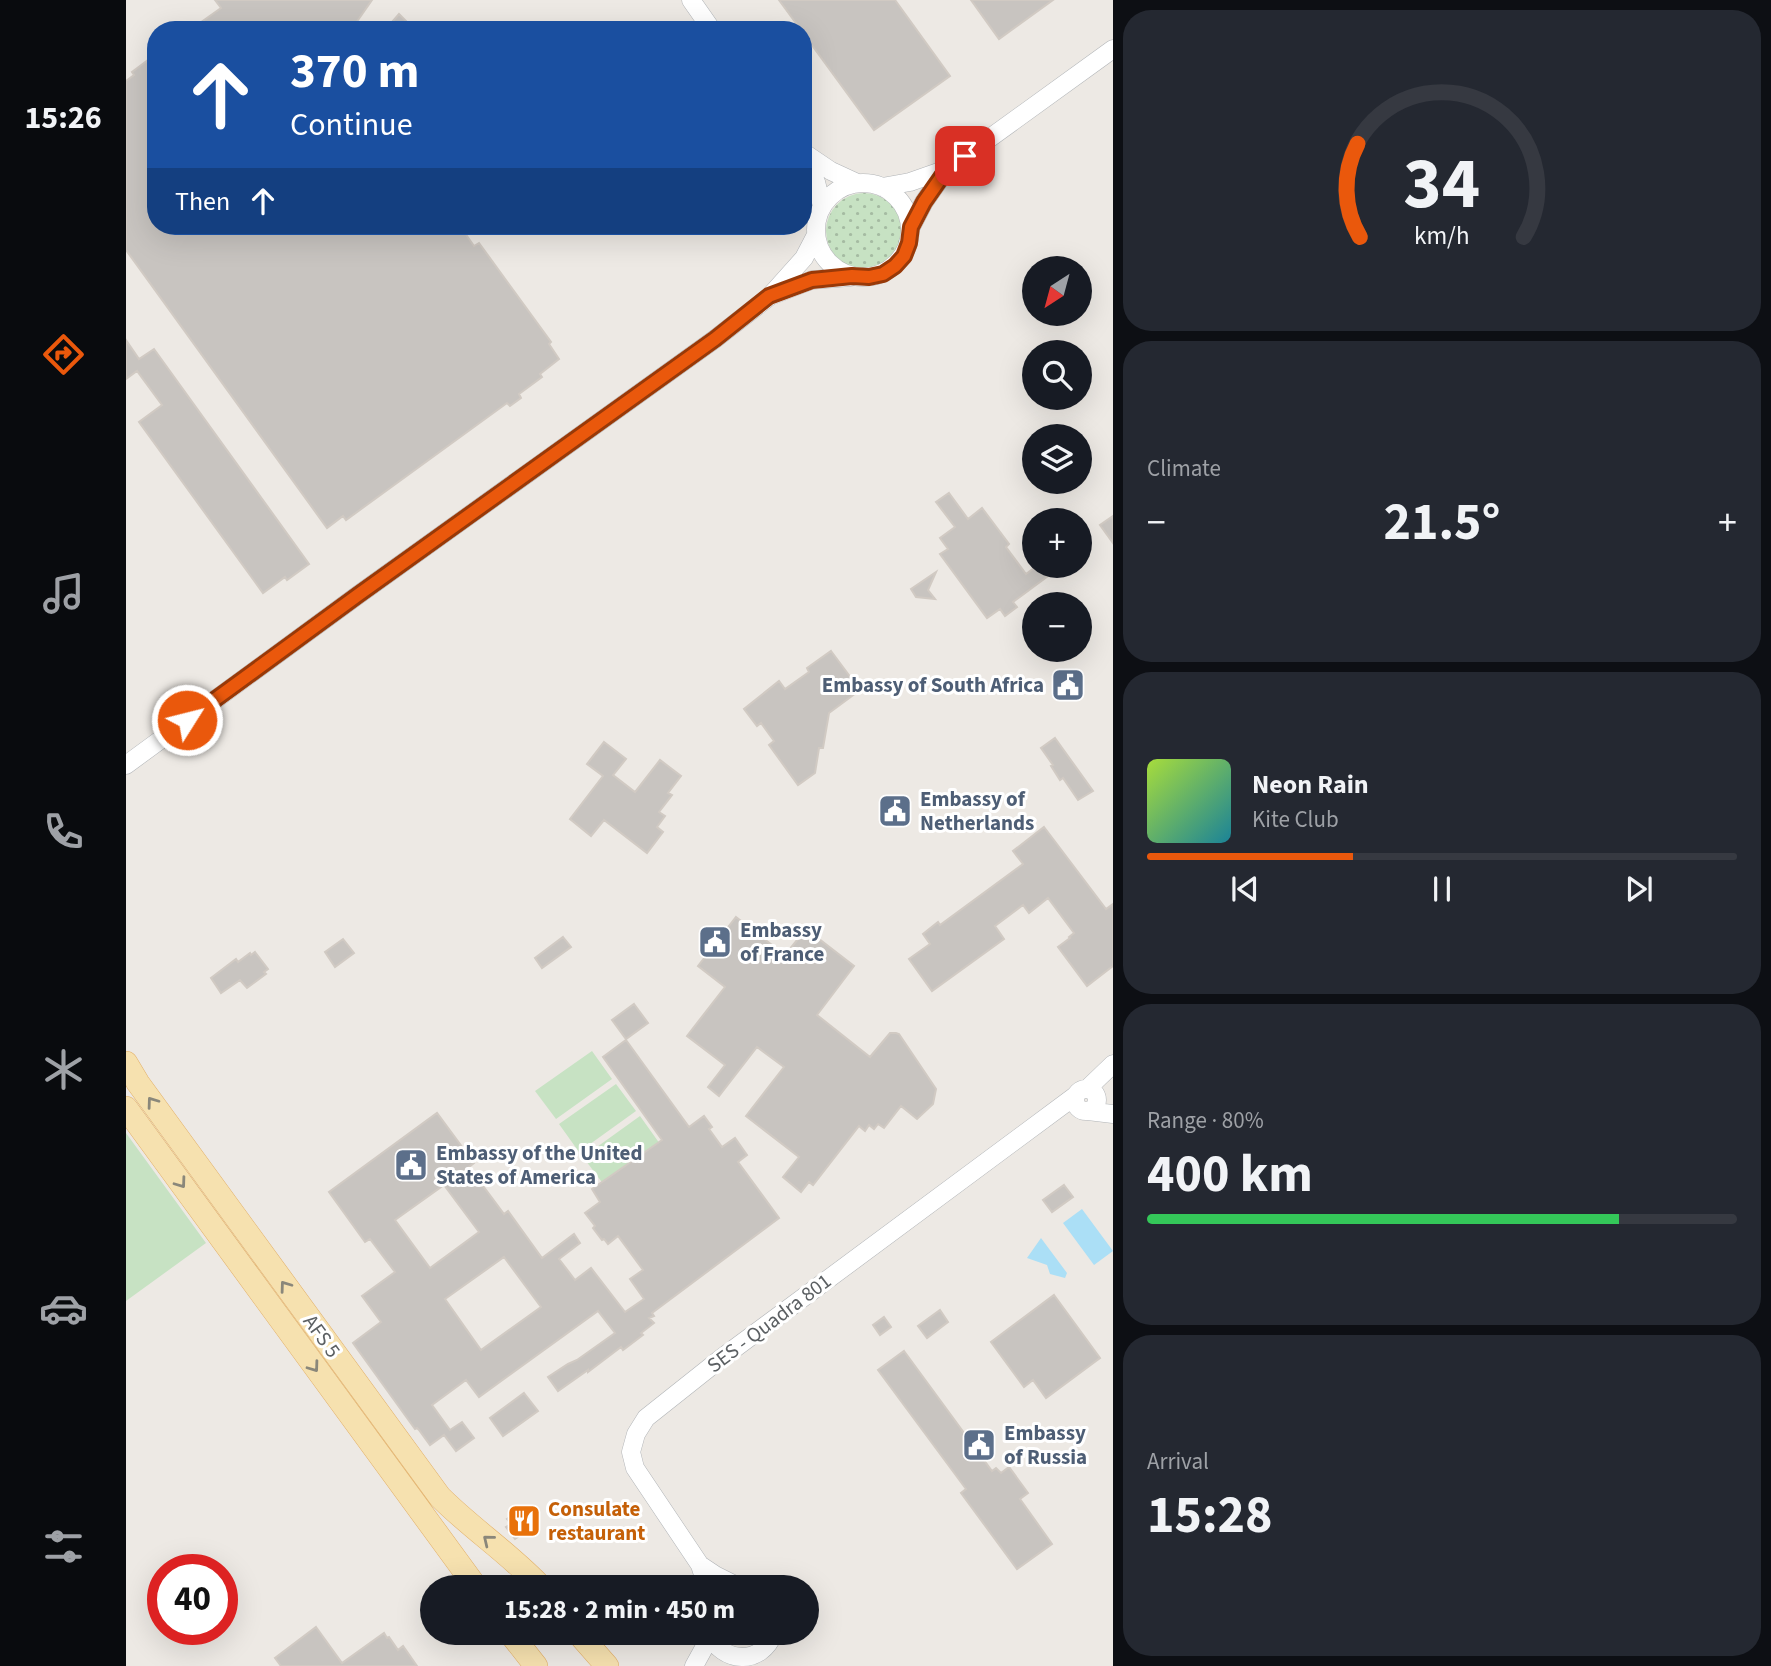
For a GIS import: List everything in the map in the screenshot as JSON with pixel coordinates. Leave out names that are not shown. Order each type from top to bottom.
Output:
[{"type":"main road","name":"AFS 5","points":[[126,1063],[440,1497],[529,1575]]},
{"type":"main road","name":"AFS 5","points":[[126,1108],[467,1575]]},
{"type":"main road","points":[[519,1645],[536,1666]]},
{"type":"main road","points":[[589,1645],[607,1666]]},
{"type":"street","points":[[691,0],[706,21]]},
{"type":"street","points":[[882,187],[910,182],[947,169],[1113,49]]},
{"type":"street","points":[[812,158],[857,183]]},
{"type":"street","points":[[911,227],[924,202],[947,169]]},
{"type":"street","points":[[812,175],[822,206]]},
{"type":"street","points":[[769,296],[812,280],[883,274],[904,256],[911,227],[908,214],[892,192],[869,183],[843,187],[831,195],[816,220],[819,249],[827,262],[852,276]]},
{"type":"street","points":[[126,765],[715,339],[769,296],[804,258],[816,235]]},
{"type":"street","name":"SES - Quadra 801","points":[[1091,1100],[1113,1064]]},
{"type":"street","name":"SES - Quadra 801","points":[[703,1575],[700,1565],[635,1468],[631,1452],[636,1434],[646,1418],[729,1352],[1032,1128],[1091,1100],[1113,1076]]},
{"type":"street","points":[[1091,1100],[1113,1114]]},
{"type":"street","name":"SES - Quadra 801","points":[[700,1565],[714,1575]]},
{"type":"street","points":[[694,1666],[706,1645]]},
{"type":"street","points":[[715,1645],[731,1656],[742,1658],[753,1656],[768,1645]]},
{"type":"street","points":[[707,1666],[725,1653]]},
{"type":"green space","points":[[864,193],[878,196],[891,204],[899,217],[902,231],[899,245],[891,258],[878,266],[864,269],[850,266],[837,258],[829,245],[826,231],[829,217],[837,204],[850,196]]},
{"type":"green space","points":[[592,1051],[612,1079],[556,1119],[535,1091]]},
{"type":"green space","points":[[616,1084],[636,1111],[579,1152],[559,1124]]},
{"type":"green space","points":[[640,1116],[660,1144],[604,1185],[583,1157]]},
{"type":"green space","points":[[126,1133],[206,1243],[126,1301]]},
{"type":"water","points":[[1082,1209],[1113,1251],[1094,1265],[1063,1223]]},
{"type":"water","points":[[1041,1238],[1067,1273],[1065,1278],[1050,1274],[1047,1265],[1027,1258]]},
{"type":"building","points":[[215,0],[372,0],[357,21],[203,21],[221,8]]},
{"type":"building","points":[[779,0],[895,0],[950,76],[874,130],[812,45],[812,21],[794,21]]},
{"type":"building","points":[[971,0],[1053,0],[999,39]]},
{"type":"building","points":[[399,14],[406,21],[393,21]]},
{"type":"building","points":[[147,61],[147,235],[466,235],[474,246],[479,243],[551,342],[549,344],[559,359],[540,374],[542,377],[519,394],[521,398],[510,406],[507,403],[346,520],[343,516],[327,528],[126,250],[126,81],[134,75],[132,72]]},
{"type":"building","points":[[126,340],[139,359],[154,349],[309,564],[263,593],[139,422],[162,405],[137,371],[126,379]]},
{"type":"building","points":[[949,493],[968,519],[982,508],[1009,544],[1006,547],[1022,569],[1022,578],[1045,578],[1027,592],[1022,592],[1022,595],[1013,602],[1017,607],[1005,616],[1000,609],[987,618],[940,554],[948,549],[940,538],[955,527],[936,502]]},
{"type":"building","points":[[1113,516],[1113,543],[1100,525]]},
{"type":"building","points":[[936,572],[928,590],[935,599],[916,597],[911,589]]},
{"type":"building","points":[[831,651],[860,690],[829,713],[823,748],[819,748],[815,773],[798,785],[769,745],[774,741],[761,723],[757,726],[744,709],[779,681],[785,689],[809,672],[807,668]]},
{"type":"building","points":[[1055,738],[1093,791],[1078,800],[1063,778],[1060,780],[1041,748]]},
{"type":"building","points":[[604,742],[626,759],[613,775],[635,792],[660,760],[681,776],[668,793],[672,795],[659,812],[665,816],[657,827],[663,832],[647,853],[604,820],[591,836],[570,819],[603,776],[587,764]]},
{"type":"building","points":[[1044,827],[1106,909],[1113,904],[1113,966],[1087,986],[1058,947],[1074,933],[1048,898],[1029,913],[1023,905],[995,926],[1004,939],[932,991],[909,959],[930,944],[923,934],[938,922],[940,925],[1023,864],[1013,851]]},
{"type":"building","points":[[736,917],[785,955],[806,929],[854,966],[817,1015],[870,1057],[890,1033],[899,1034],[936,1089],[933,1104],[917,1119],[901,1106],[884,1128],[878,1124],[874,1129],[869,1125],[865,1131],[859,1126],[813,1185],[809,1182],[801,1192],[783,1177],[799,1157],[746,1116],[784,1067],[757,1047],[719,1096],[708,1087],[725,1065],[687,1036],[725,987],[698,966]]},
{"type":"building","points":[[563,937],[571,947],[542,968],[535,958]]},
{"type":"building","points":[[343,939],[354,953],[335,967],[325,952]]},
{"type":"building","points":[[255,952],[268,969],[264,972],[266,974],[247,988],[240,980],[221,993],[211,978],[236,959],[238,962]]},
{"type":"building","points":[[634,1004],[648,1023],[626,1039],[612,1020]]},
{"type":"building","points":[[626,1040],[689,1127],[704,1116],[712,1127],[709,1129],[722,1147],[735,1138],[747,1155],[738,1162],[779,1218],[652,1313],[654,1316],[649,1318],[654,1323],[641,1333],[643,1335],[558,1391],[548,1377],[615,1333],[598,1311],[479,1397],[466,1380],[432,1405],[450,1430],[462,1422],[474,1438],[456,1451],[444,1435],[430,1445],[419,1430],[415,1429],[353,1343],[381,1322],[362,1296],[395,1272],[370,1239],[365,1242],[329,1192],[437,1113],[474,1163],[469,1167],[504,1214],[508,1211],[542,1258],[574,1234],[580,1243],[559,1259],[575,1280],[591,1268],[625,1312],[644,1299],[630,1279],[643,1270],[618,1236],[608,1244],[602,1240],[585,1213],[600,1202],[592,1189],[662,1140],[603,1057]],"holes":[[[444,1185],[479,1232],[430,1268],[395,1220]],[[504,1257],[541,1307],[481,1350],[445,1299]]]},
{"type":"building","points":[[1064,1185],[1073,1197],[1052,1212],[1043,1200]]},
{"type":"building","points":[[1054,1295],[1100,1358],[1046,1398],[1033,1380],[1024,1387],[991,1342]]},
{"type":"building","points":[[940,1310],[948,1322],[927,1338],[918,1326]]},
{"type":"building","points":[[884,1317],[891,1327],[880,1335],[873,1325]]},
{"type":"building","points":[[904,1351],[992,1471],[996,1468],[1001,1473],[1009,1467],[1028,1493],[1020,1499],[1052,1544],[1017,1569],[961,1493],[966,1489],[878,1370]]},
{"type":"building","points":[[524,1393],[538,1411],[503,1436],[490,1418]]},
{"type":"building","points":[[521,1509],[534,1526],[515,1539],[506,1527],[511,1524],[507,1519]]},
{"type":"building","points":[[316,1627],[342,1663],[384,1633],[398,1650],[403,1646],[417,1666],[281,1666],[275,1658]]},
{"type":"place","name":"Embassy of South Africa","points":[[1068,685]]},
{"type":"place","name":"Embassy of Netherlands","points":[[895,811]]},
{"type":"place","name":"Embassy of France","points":[[715,942]]},
{"type":"place","name":"Embassy of the United States of America","points":[[411,1165]]},
{"type":"place","name":"Embassy of Russia","points":[[979,1445]]},
{"type":"place","name":"Consulate restaurant","points":[[524,1521]]},
{"type":"route","points":[[187,720],[715,339],[769,296],[812,280],[869,277],[883,274],[895,266],[904,256],[911,227],[924,202],[947,169],[965,156]]}]
